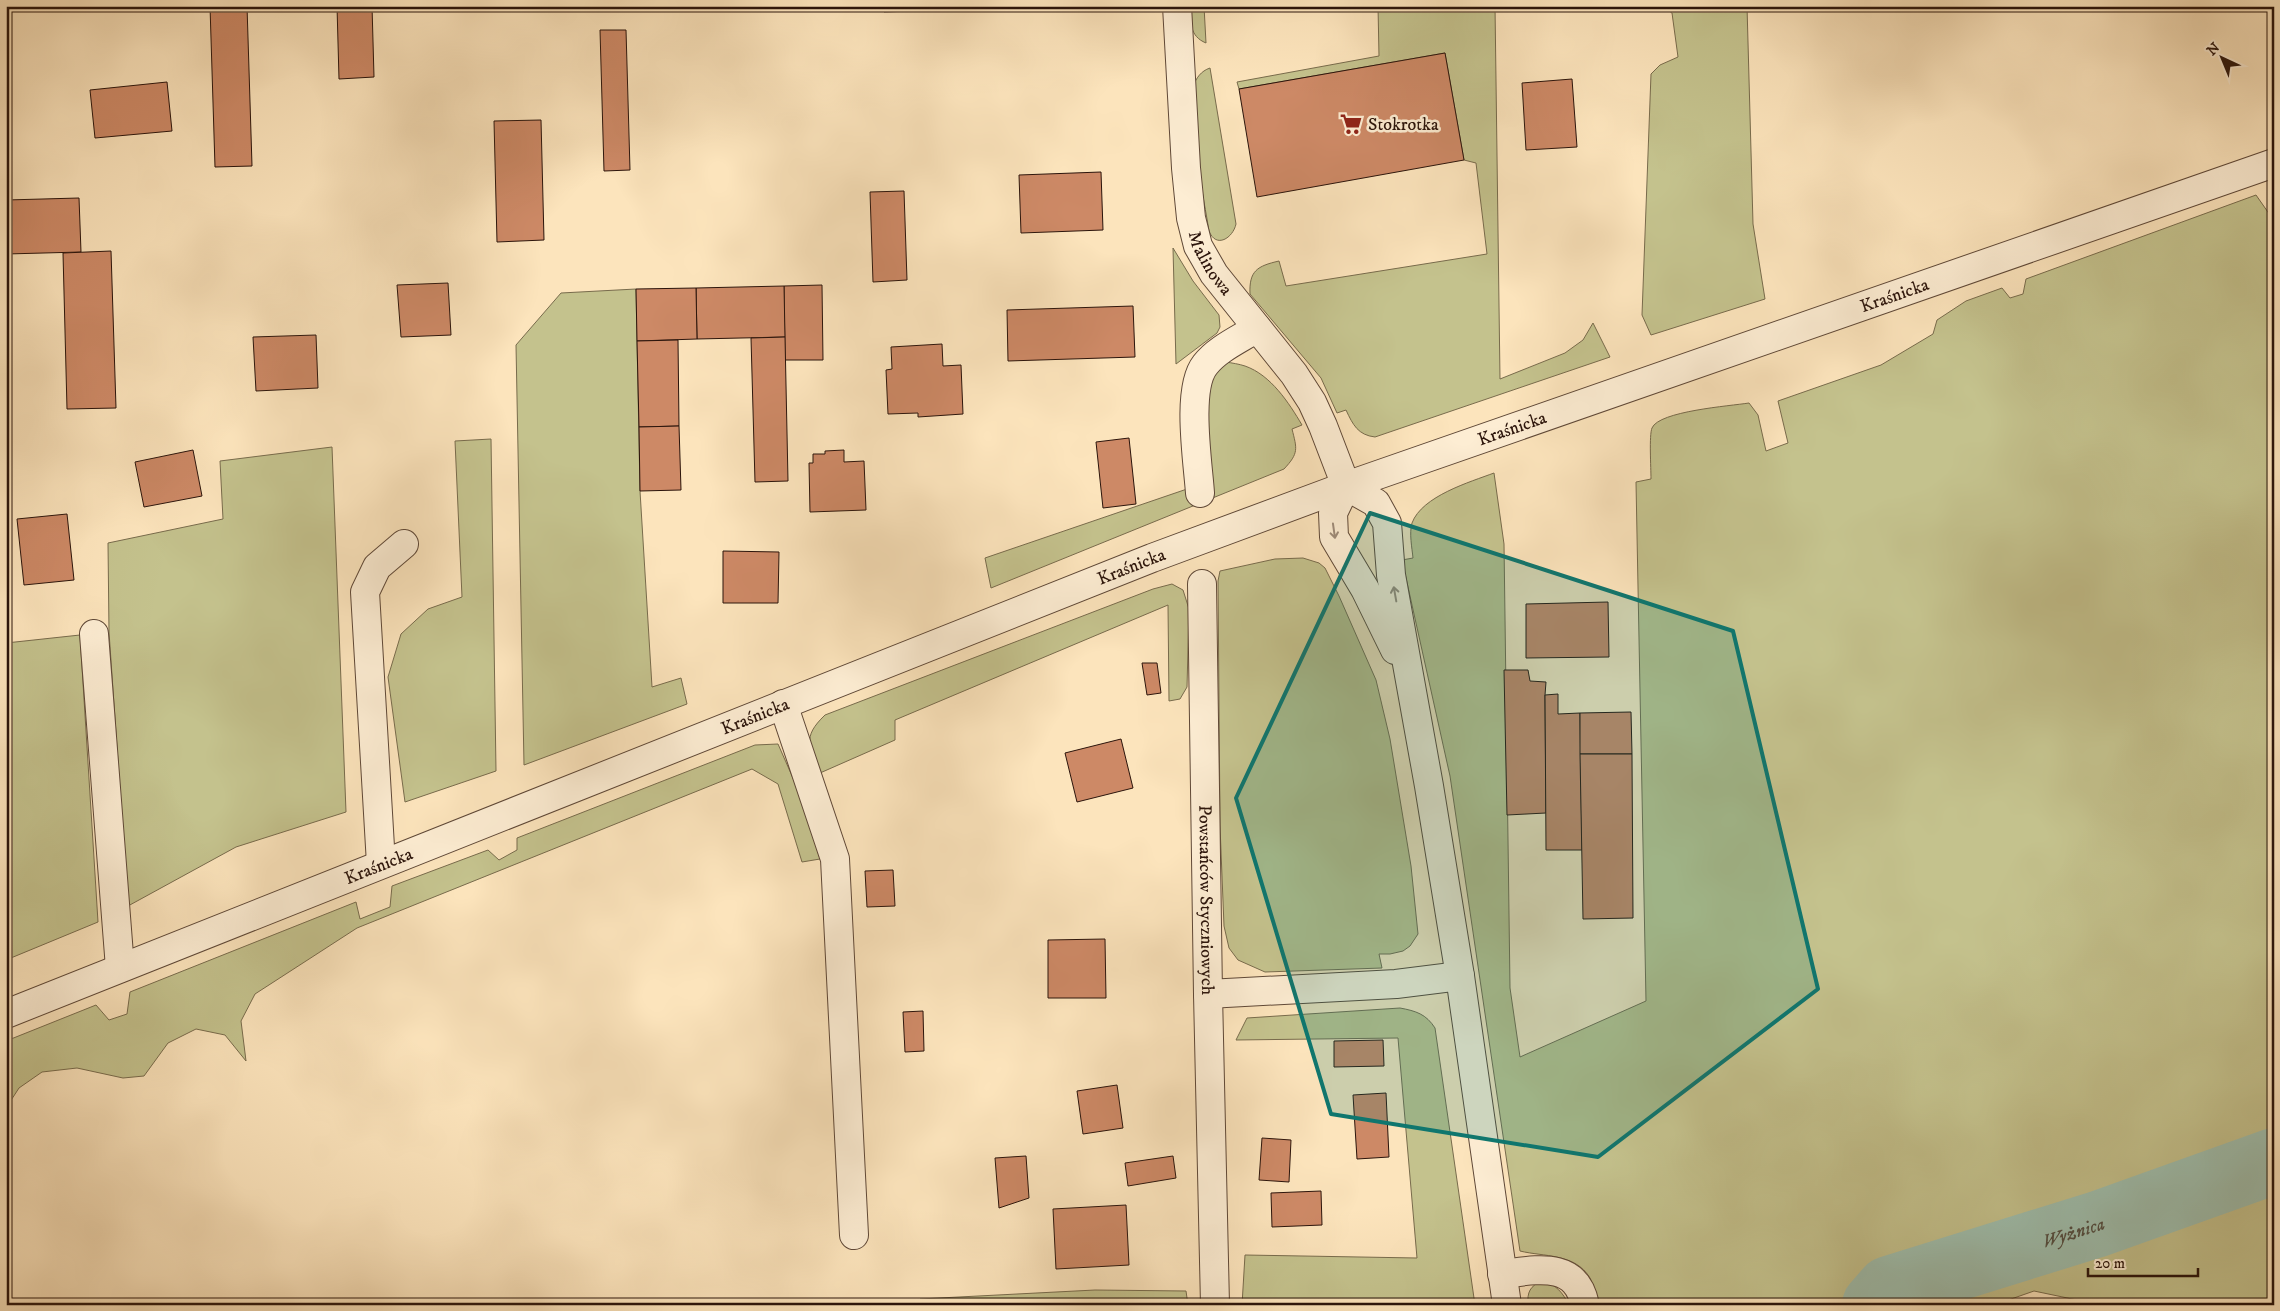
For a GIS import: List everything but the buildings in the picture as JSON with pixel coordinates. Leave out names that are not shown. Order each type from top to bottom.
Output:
[{"type":"street","name":"Malinowa","points":[[1177,6],[1181,106],[1191,218],[1198,246],[1204,258],[1294,374],[1312,402],[1324,426],[1346,486]]},
{"type":"street","name":"Kraśnicka","points":[[6,1014],[1152,558],[1346,486],[2274,163]]},
{"type":"street","points":[[1200,493],[1194,399],[1200,376],[1204,366],[1215,355],[1258,328]]},
{"type":"street","points":[[1408,677],[1365,589],[1334,537],[1332,513],[1346,486],[1376,503],[1387,522],[1391,575],[1429,786],[1460,976],[1508,1305]]},
{"type":"street","points":[[381,864],[365,592],[376,567],[404,544]]},
{"type":"street","name":"Powstańców Styczniowych","points":[[1202,584],[1208,994],[1396,984],[1460,976]]},
{"type":"street","points":[[94,634],[120,968]]},
{"type":"street","points":[[783,704],[835,859],[854,1235]]},
{"type":"street","points":[[1208,994],[1215,1305]]},
{"type":"street","points":[[1502,1274],[1544,1270],[1565,1273],[1578,1286],[1585,1305]]},
{"type":"highlighted area","points":[[1370,513],[1733,631],[1818,989],[1598,1157],[1331,1114],[1236,798]]},
{"type":"shaded area","points":[[1190,6],[1204,6],[1206,43],[1196,37],[1192,28]]},
{"type":"shaded area","points":[[1378,6],[1495,6],[1500,379],[1565,353],[1583,340],[1593,323],[1610,357],[1375,437],[1360,432],[1346,410],[1337,413],[1321,378],[1250,294],[1251,280],[1260,268],[1279,261],[1286,286],[1487,254],[1476,163],[1464,160],[1445,53],[1239,89],[1237,82],[1379,56]]},
{"type":"shaded area","points":[[1662,6],[1747,6],[1753,224],[1765,299],[1651,335],[1642,315],[1651,74],[1660,65],[1678,57],[1672,13]]},
{"type":"shaded area","points":[[1210,68],[1236,224],[1231,234],[1224,240],[1216,239],[1209,231],[1193,135],[1191,98],[1193,87],[1201,73]]},
{"type":"shaded area","points":[[2256,195],[2270,215],[2274,214],[2274,1140],[1867,1305],[1597,1305],[1590,1278],[1576,1264],[1558,1257],[1520,1251],[1450,776],[1402,560],[1413,558],[1411,527],[1417,513],[1448,491],[1494,473],[1504,544],[1510,988],[1520,1057],[1646,1001],[1636,482],[1651,479],[1651,432],[1657,422],[1681,413],[1749,403],[1758,415],[1766,451],[1788,443],[1778,401],[1881,365],[1933,334],[1937,320],[1966,301],[2002,288],[2010,298],[2023,294],[2026,279]]},
{"type":"shaded area","points":[[1173,248],[1193,281],[1219,315],[1220,327],[1217,333],[1176,364]]},
{"type":"shaded area","points":[[636,289],[640,491],[652,687],[681,678],[687,704],[524,765],[516,345],[561,293]]},
{"type":"shaded area","points":[[1226,362],[1245,366],[1263,376],[1285,399],[1302,425],[1292,429],[1296,450],[1284,469],[991,588],[985,558],[1187,489],[1205,391],[1211,378]]},
{"type":"shaded area","points":[[491,439],[496,771],[405,802],[388,677],[401,634],[428,609],[462,597],[455,441]]},
{"type":"shaded area","points":[[332,447],[346,812],[236,847],[128,906],[109,632],[108,543],[223,519],[220,461]]},
{"type":"shaded area","points":[[1303,558],[1319,563],[1325,568],[1339,596],[1376,680],[1390,739],[1411,866],[1418,934],[1410,946],[1403,951],[1379,954],[1382,968],[1265,972],[1238,960],[1229,948],[1224,926],[1220,826],[1218,581],[1220,571],[1275,559]]},
{"type":"shaded area","points":[[1172,584],[1183,590],[1189,609],[1187,687],[1180,699],[1169,701],[1168,605],[895,720],[895,740],[820,773],[811,749],[810,736],[817,723],[825,715],[1153,589]]},
{"type":"shaded area","points":[[80,635],[98,922],[6,960],[6,643]]},
{"type":"shaded area","points":[[778,744],[800,794],[820,859],[802,862],[778,784],[752,769],[357,928],[255,994],[241,1021],[246,1061],[225,1035],[196,1029],[168,1043],[144,1076],[123,1078],[77,1068],[42,1072],[19,1088],[6,1108],[6,1041],[96,1005],[109,1020],[127,1014],[130,992],[356,902],[360,919],[390,907],[392,886],[488,850],[499,860],[517,850],[517,838],[755,745]]},
{"type":"shaded area","points":[[1400,1008],[1420,1014],[1428,1019],[1435,1028],[1475,1305],[1242,1305],[1245,1255],[1417,1258],[1398,1038],[1236,1040],[1247,1018]]},
{"type":"shaded area","points":[[2274,1186],[2274,1305],[2078,1305],[2077,1300],[2034,1291],[1994,1305],[1898,1305],[1900,1302],[2055,1260]]},
{"type":"shaded area","points":[[1542,1281],[1551,1284],[1559,1290],[1569,1305],[1528,1305],[1530,1290]]},
{"type":"shaded area","points":[[1095,1290],[1186,1291],[1188,1305],[920,1305],[920,1299]]},
{"type":"waterway","name":"Wyżnica","points":[[1875,1305],[1889,1289],[2098,1224],[2274,1161]]},
{"type":"place","name":"Stokrotka","points":[[1351,124]]}]
